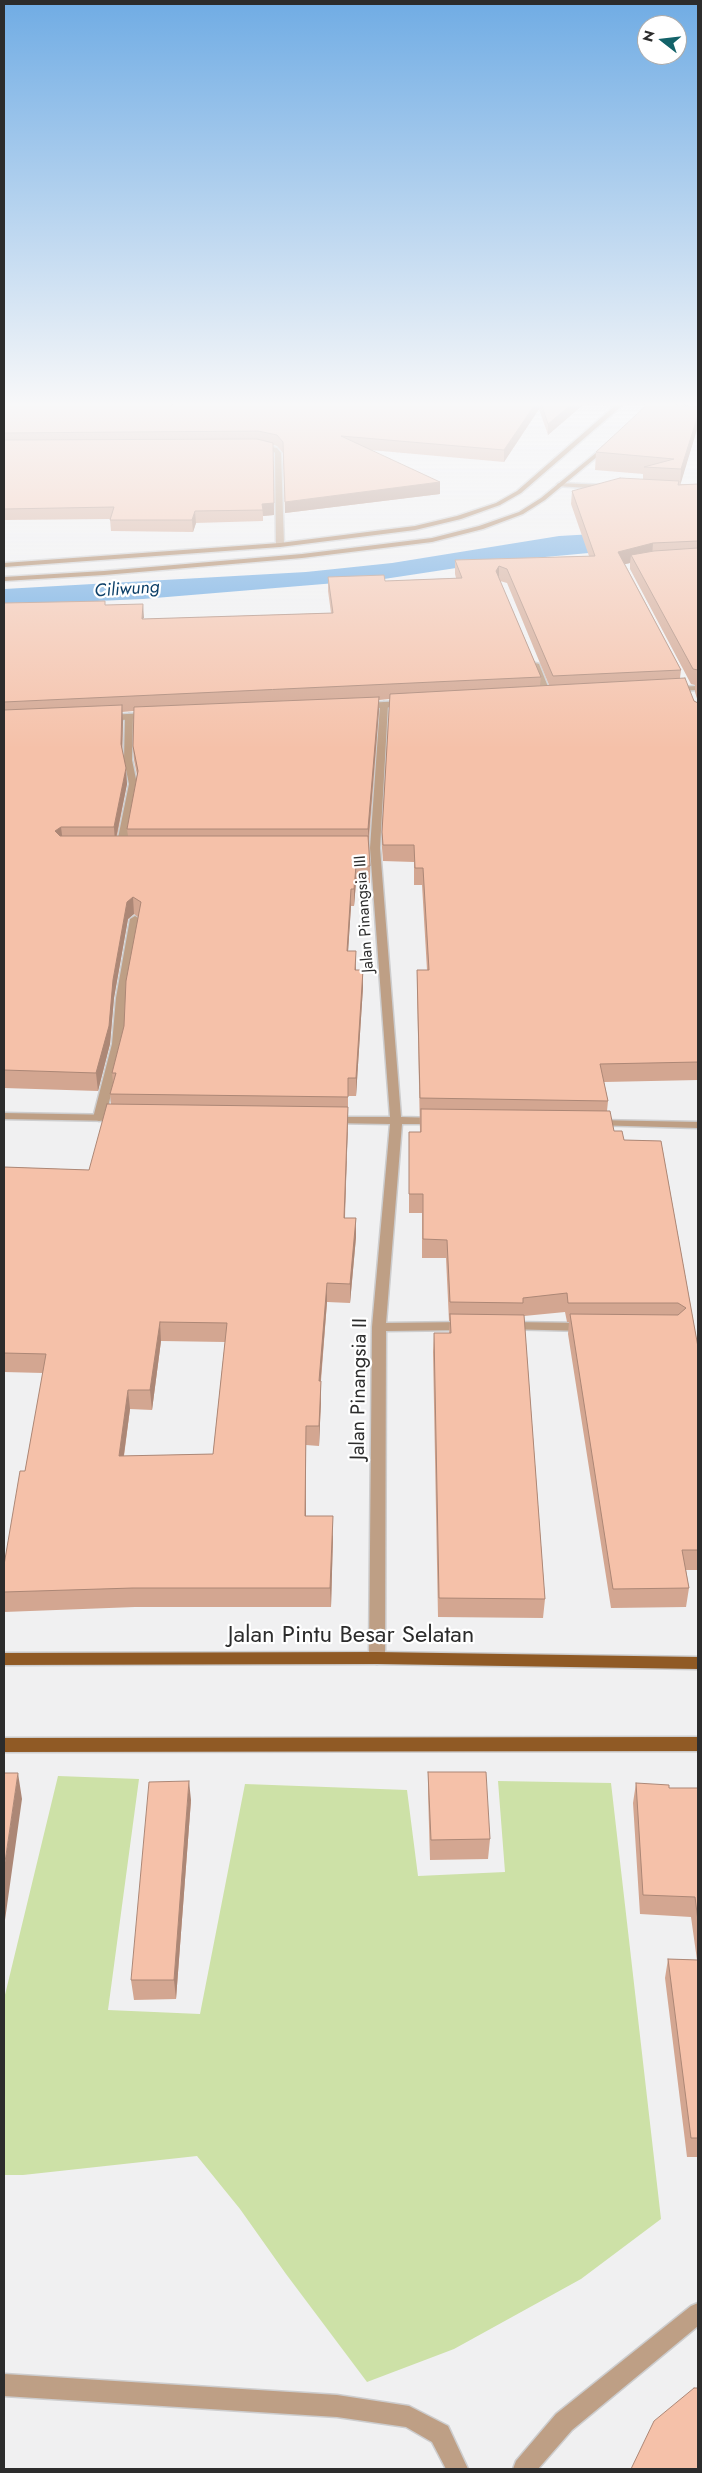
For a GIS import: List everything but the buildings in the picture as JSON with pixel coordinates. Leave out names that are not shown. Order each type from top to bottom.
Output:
[{"type":"main road","points":[[4,565],[280,545],[415,528],[456,518]]},
{"type":"main road","points":[[4,579],[104,573],[375,548],[432,540],[481,528],[507,518]]},
{"type":"main road","points":[[104,559],[104,573]]},
{"type":"main road","name":"Jalan Pintu Besar Selatan","points":[[4,1659],[377,1658],[698,1663]]},
{"type":"main road","points":[[4,1745],[698,1744]]},
{"type":"street","points":[[279,518],[280,545]]},
{"type":"street","points":[[530,652],[548,697]]},
{"type":"street","points":[[685,685],[691,697]]},
{"type":"street","points":[[667,689],[685,685],[698,688]]},
{"type":"street","points":[[538,697],[558,696]]},
{"type":"street","points":[[354,706],[413,704]]},
{"type":"street","name":"Jalan Pinangsia III","points":[[384,705],[372,848],[396,1121]]},
{"type":"street","points":[[100,718],[158,715]]},
{"type":"street","points":[[120,847],[133,784],[128,760],[129,716]]},
{"type":"street","points":[[99,1118],[118,1044],[121,998],[135,919]]},
{"type":"street","points":[[4,1116],[129,1118]]},
{"type":"street","points":[[317,1120],[445,1121]]},
{"type":"street","name":"Jalan Pinangsia II","points":[[377,1658],[379,1327],[396,1121]]},
{"type":"street","points":[[581,1123],[698,1124]]},
{"type":"street","points":[[379,1327],[597,1327]]},
{"type":"street","points":[[524,2469],[564,2422],[698,2313]]},
{"type":"street","points":[[4,2385],[337,2406],[409,2417],[440,2434],[457,2469]]},
{"type":"green space","points":[[58,1776],[139,1779],[108,2010],[200,2014],[245,1784],[407,1790],[418,1876],[505,1872],[498,1781],[611,1783],[661,2219],[581,2279],[454,2349],[367,2382],[240,2209],[197,2156],[23,2175],[4,2175],[4,1999]]},
{"type":"water","name":"Ciliwung","points":[[698,528],[643,548],[502,561],[384,579],[143,599],[4,605],[4,589],[306,572],[392,563],[559,536]]}]
